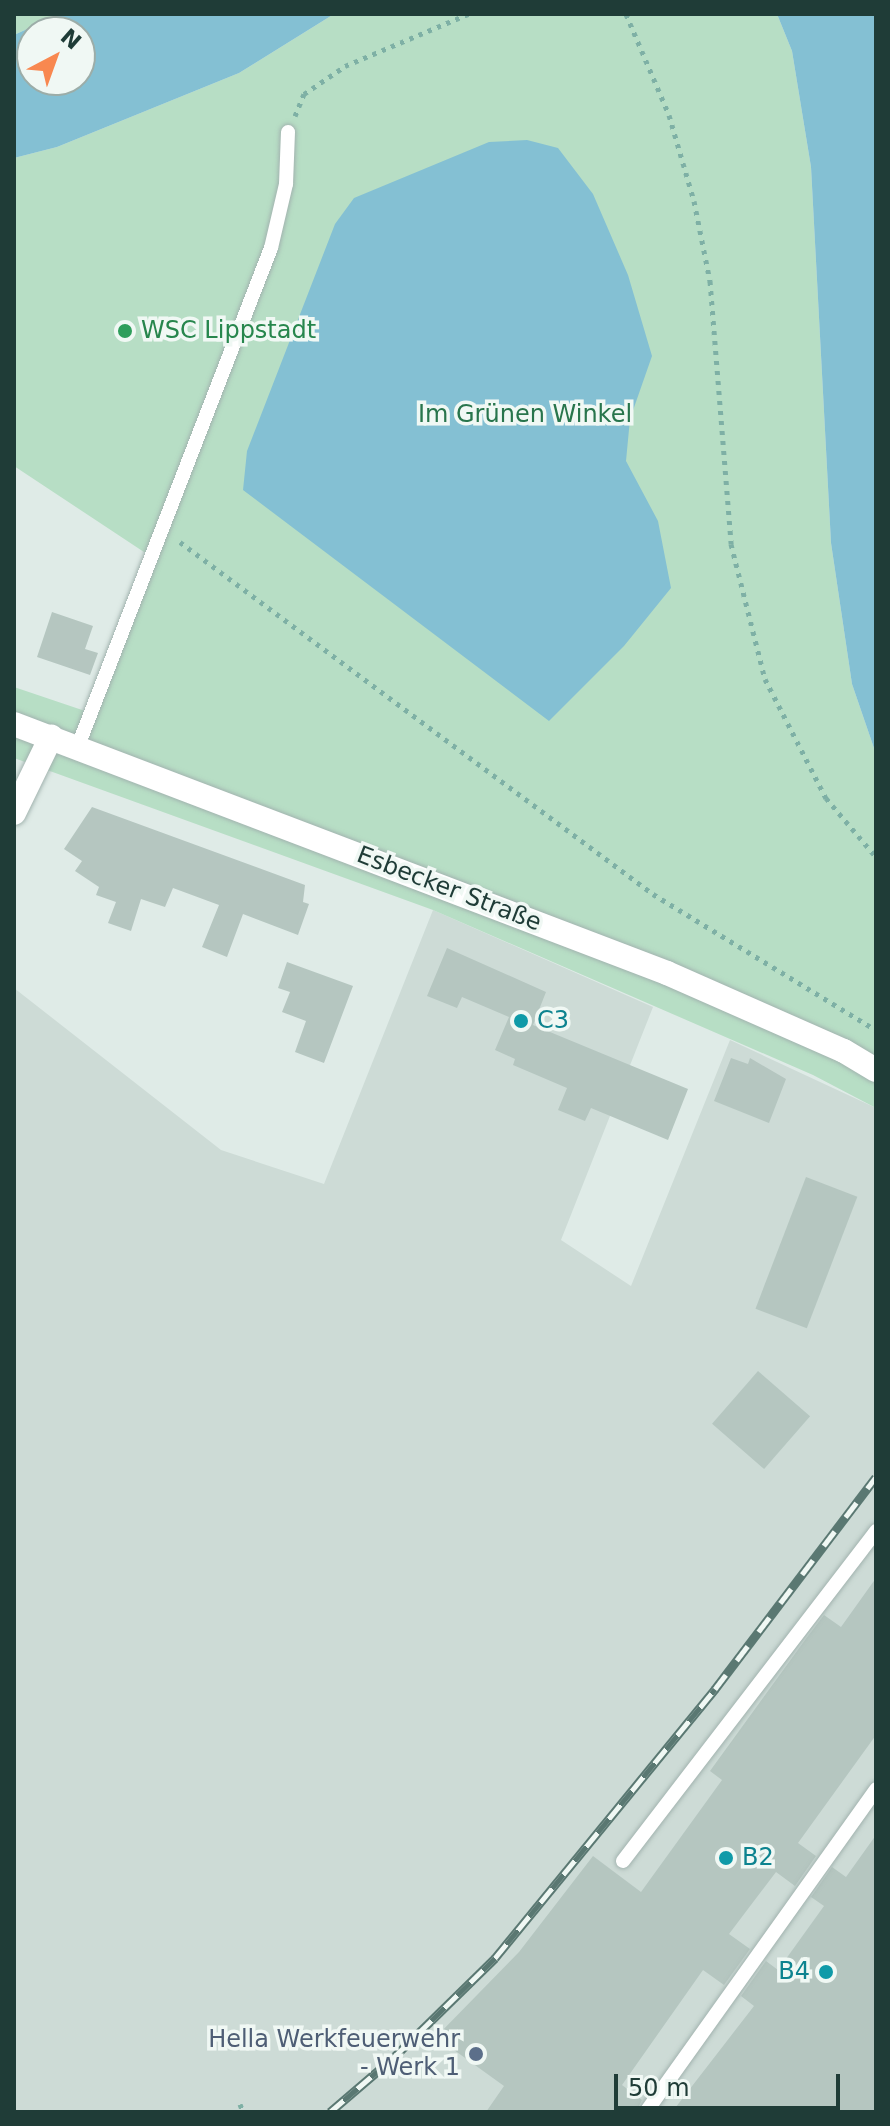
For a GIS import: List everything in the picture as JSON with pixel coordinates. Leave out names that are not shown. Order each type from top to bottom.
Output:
[{"type":"street","name":"Esbecker Straße","points":[[14,724],[667,973],[876,1070]]},
{"type":"street","points":[[14,813],[51,737]]},
{"type":"lane","points":[[78,746],[271,248],[286,184],[288,132]]},
{"type":"lane","points":[[623,1861],[876,1531]]},
{"type":"lane","points":[[646,2112],[876,1789]]},
{"type":"path","points":[[288,132],[304,94],[345,66],[468,14]]},
{"type":"path","points":[[626,14],[665,102],[694,201],[710,281],[731,544],[765,679],[826,798],[876,857]]},
{"type":"path","points":[[161,529],[653,894],[876,1030]]},
{"type":"path","points":[[240,2104],[243,2112]]},
{"type":"shaded area","points":[[433,910],[653,1007],[561,1240],[631,1286],[730,1040],[876,1108],[876,2112],[14,2112],[14,988],[221,1150],[324,1184]]},
{"type":"green space","points":[[14,14],[60,14],[16,16],[14,35]]},
{"type":"green space","name":"Im Grünen Winkel","points":[[334,14],[777,14],[792,51],[811,167],[831,543],[852,684],[876,754],[876,1108],[813,1075],[433,910],[14,758],[14,687],[91,713],[150,556],[14,466],[14,158],[57,147],[239,73]]},
{"type":"water","points":[[60,14],[334,14],[239,73],[57,147],[14,158],[14,35],[16,96],[96,96],[96,16],[56,16]]},
{"type":"water","points":[[777,14],[876,14],[876,754],[852,684],[831,543],[811,167],[792,51]]},
{"type":"water","points":[[527,140],[558,148],[593,194],[628,275],[652,356],[630,419],[626,461],[658,521],[671,588],[624,646],[549,721],[243,490],[247,451],[335,224],[354,198],[489,142]]},
{"type":"building","points":[[52,612],[93,626],[85,649],[98,653],[90,675],[37,657]]},
{"type":"building","points":[[92,807],[305,885],[303,902],[309,904],[298,935],[243,914],[227,957],[202,947],[219,905],[173,888],[165,907],[141,899],[131,931],[108,923],[116,902],[96,895],[99,887],[75,871],[82,861],[64,849]]},
{"type":"building","points":[[447,948],[546,992],[533,1025],[688,1089],[668,1140],[591,1108],[585,1121],[558,1110],[567,1088],[513,1065],[515,1059],[495,1050],[509,1017],[462,997],[457,1008],[427,996]]},
{"type":"building","points":[[287,962],[353,986],[324,1063],[295,1052],[306,1021],[282,1012],[290,992],[278,988]]},
{"type":"building","points":[[731,1058],[748,1064],[750,1058],[786,1079],[769,1123],[714,1101]]},
{"type":"building","points":[[806,1177],[857,1197],[807,1328],[755,1309]]},
{"type":"building","points":[[758,1371],[810,1416],[764,1469],[712,1424]]},
{"type":"building","name":"B2","points":[[876,1578],[876,1735],[798,1843],[816,1856],[795,1886],[776,1872],[729,1934],[750,1949],[724,1985],[703,1970],[622,2085],[642,2100],[636,2112],[486,2112],[504,2086],[436,2037],[519,1952],[593,1856],[641,1892],[722,1780],[710,1771],[805,1640],[824,1615],[841,1627]]},
{"type":"building","name":"B4","points":[[876,1835],[876,2112],[672,2112],[754,2006],[741,1996],[766,1961],[778,1970],[824,1906],[811,1897],[832,1867],[846,1877]]},
{"type":"railway","points":[[330,2112],[393,2058],[495,1958],[715,1689],[876,1477]]},
{"type":"place","name":"WSC Lippstadt","points":[[125,331]]},
{"type":"place","name":"C3","points":[[521,1021]]},
{"type":"place","name":"B2","points":[[726,1858]]},
{"type":"place","name":"B4","points":[[826,1972]]},
{"type":"place","name":"Hella Werkfeuerwehr - Werk 1","points":[[476,2054]]}]
